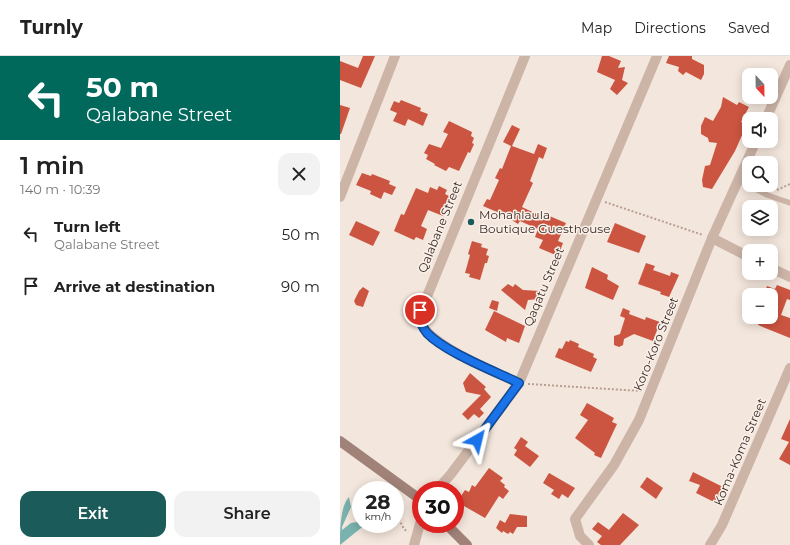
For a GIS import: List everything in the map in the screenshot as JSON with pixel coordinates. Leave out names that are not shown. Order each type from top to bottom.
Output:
[{"type":"street","points":[[340,197],[395,56]]},
{"type":"street","name":"Qalabane Street","points":[[519,383],[459,354],[437,340],[423,327],[419,316],[525,56]]},
{"type":"street","name":"Qaqatu Street","points":[[445,481],[519,383],[657,56]]},
{"type":"street","points":[[769,112],[790,65]]},
{"type":"street","name":"Koro-Koro Street","points":[[589,545],[580,536],[575,519],[614,465],[639,420],[712,238],[753,148]]},
{"type":"street","points":[[712,238],[742,253]]},
{"type":"street","points":[[778,271],[790,277]]},
{"type":"street","name":"Koma-Koma Street","points":[[710,545],[722,525],[790,368]]},
{"type":"street","points":[[340,441],[412,493]]},
{"type":"street","points":[[455,533],[467,545]]},
{"type":"lane","points":[[738,180],[767,195],[790,203]]},
{"type":"path","points":[[767,195],[790,184]]},
{"type":"path","points":[[596,198],[712,238]]},
{"type":"path","points":[[519,383],[650,391]]},
{"type":"path","points":[[404,529],[415,541]]},
{"type":"water","points":[[349,497],[351,507],[342,530],[352,523],[352,533],[355,533],[340,545],[340,526],[346,501]]},
{"type":"building","points":[[363,56],[375,56],[361,88],[340,80],[340,61],[358,68]]},
{"type":"building","points":[[602,56],[609,56],[621,61],[618,68],[625,67],[622,80],[628,83],[617,95],[610,89],[615,80],[597,72]]},
{"type":"building","points":[[669,56],[692,56],[692,59],[704,65],[704,74],[701,80],[686,72],[683,75],[678,71],[679,67],[666,63]]},
{"type":"building","points":[[723,97],[737,105],[739,102],[749,107],[746,112],[742,112],[742,135],[735,151],[712,189],[703,187],[702,180],[705,166],[710,165],[717,143],[709,142],[708,138],[701,134],[701,126],[705,117],[713,121],[721,107]]},
{"type":"building","points":[[401,100],[421,108],[420,111],[428,114],[423,126],[408,119],[405,126],[393,121],[397,113],[390,110],[394,101],[399,103]]},
{"type":"building","points":[[340,105],[350,108],[341,134],[340,134]]},
{"type":"building","points":[[449,121],[472,132],[471,136],[474,138],[472,143],[474,144],[470,153],[468,152],[459,171],[449,167],[446,171],[434,165],[435,164],[426,159],[428,155],[424,153],[429,144],[441,148],[448,134],[443,132]]},
{"type":"building","points":[[512,125],[520,129],[512,146],[534,154],[538,144],[547,148],[543,159],[539,157],[530,181],[533,183],[522,207],[545,218],[547,215],[566,223],[558,241],[563,243],[558,256],[539,248],[543,240],[535,237],[538,229],[520,221],[518,224],[504,215],[483,206],[487,199],[490,200],[499,180],[495,178],[500,168],[502,169],[511,146],[503,142]]},
{"type":"building","points":[[362,173],[371,176],[372,174],[390,181],[389,184],[396,187],[392,195],[384,192],[381,199],[370,194],[371,191],[356,185]]},
{"type":"building","points":[[439,186],[447,190],[445,194],[451,197],[443,216],[428,210],[421,226],[427,229],[423,240],[416,237],[414,240],[394,231],[401,214],[404,215],[416,188],[428,193],[430,187],[437,190]]},
{"type":"building","points":[[356,221],[380,232],[373,246],[349,235]]},
{"type":"building","points":[[615,223],[646,236],[639,253],[607,242]]},
{"type":"building","points":[[472,241],[482,244],[481,247],[488,249],[486,255],[489,256],[487,263],[485,263],[480,280],[469,277],[470,274],[465,273]]},
{"type":"building","points":[[646,263],[655,266],[653,270],[670,276],[671,272],[679,275],[669,297],[660,294],[661,292],[638,284]]},
{"type":"building","points":[[592,267],[608,275],[607,279],[619,286],[613,300],[585,288]]},
{"type":"building","points":[[508,284],[513,287],[515,284],[523,290],[540,291],[539,299],[528,300],[525,310],[501,290]]},
{"type":"building","points":[[777,285],[790,290],[790,300],[787,299],[781,315],[790,318],[790,338],[758,325],[778,324],[778,288],[776,288]]},
{"type":"building","points":[[363,287],[369,291],[363,307],[356,305],[354,301],[359,291]]},
{"type":"building","points":[[492,300],[499,302],[497,311],[489,308]]},
{"type":"building","points":[[623,308],[630,311],[629,314],[645,320],[646,317],[660,322],[653,341],[634,334],[624,339],[623,345],[619,347],[614,345],[614,336],[620,334],[625,318],[620,316]]},
{"type":"building","points":[[494,311],[525,326],[519,343],[507,338],[506,342],[485,330]]},
{"type":"building","points":[[570,340],[579,344],[578,347],[594,354],[593,357],[597,359],[591,372],[555,357],[559,348],[562,349],[566,341],[569,342]]},
{"type":"building","points":[[470,373],[486,387],[484,389],[491,397],[480,409],[484,413],[479,418],[474,414],[468,420],[462,414],[481,395],[466,392],[463,383]]},
{"type":"building","points":[[587,403],[614,418],[612,422],[617,424],[601,458],[594,455],[595,453],[575,438],[588,420],[580,415]]},
{"type":"building","points":[[790,419],[790,465],[779,459],[789,442],[781,439]]},
{"type":"building","points":[[521,437],[528,442],[525,446],[539,456],[530,467],[514,455],[517,450],[514,448]]},
{"type":"building","points":[[489,468],[503,478],[500,481],[509,491],[503,499],[499,496],[485,518],[464,506],[464,492],[465,490],[469,492],[472,485],[475,487]]},
{"type":"building","points":[[693,472],[723,487],[716,503],[696,493],[700,485],[689,481]]},
{"type":"building","points":[[549,473],[575,488],[568,498],[562,494],[559,499],[551,494],[554,490],[543,483]]},
{"type":"building","points":[[647,477],[663,488],[656,499],[640,487]]},
{"type":"building","points":[[623,513],[639,525],[620,545],[601,545],[597,542],[602,536],[592,529],[598,522],[609,530]]},
{"type":"building","points":[[510,514],[527,516],[527,527],[517,527],[513,534],[510,532],[508,534],[503,531],[502,533],[496,528],[500,520],[505,523]]},
{"type":"place","name":"Mohahlaula Boutique Guesthouse","points":[[471,222]]},
{"type":"route","points":[[420,310],[419,316],[423,327],[437,340],[459,354],[519,383],[477,440]]}]
